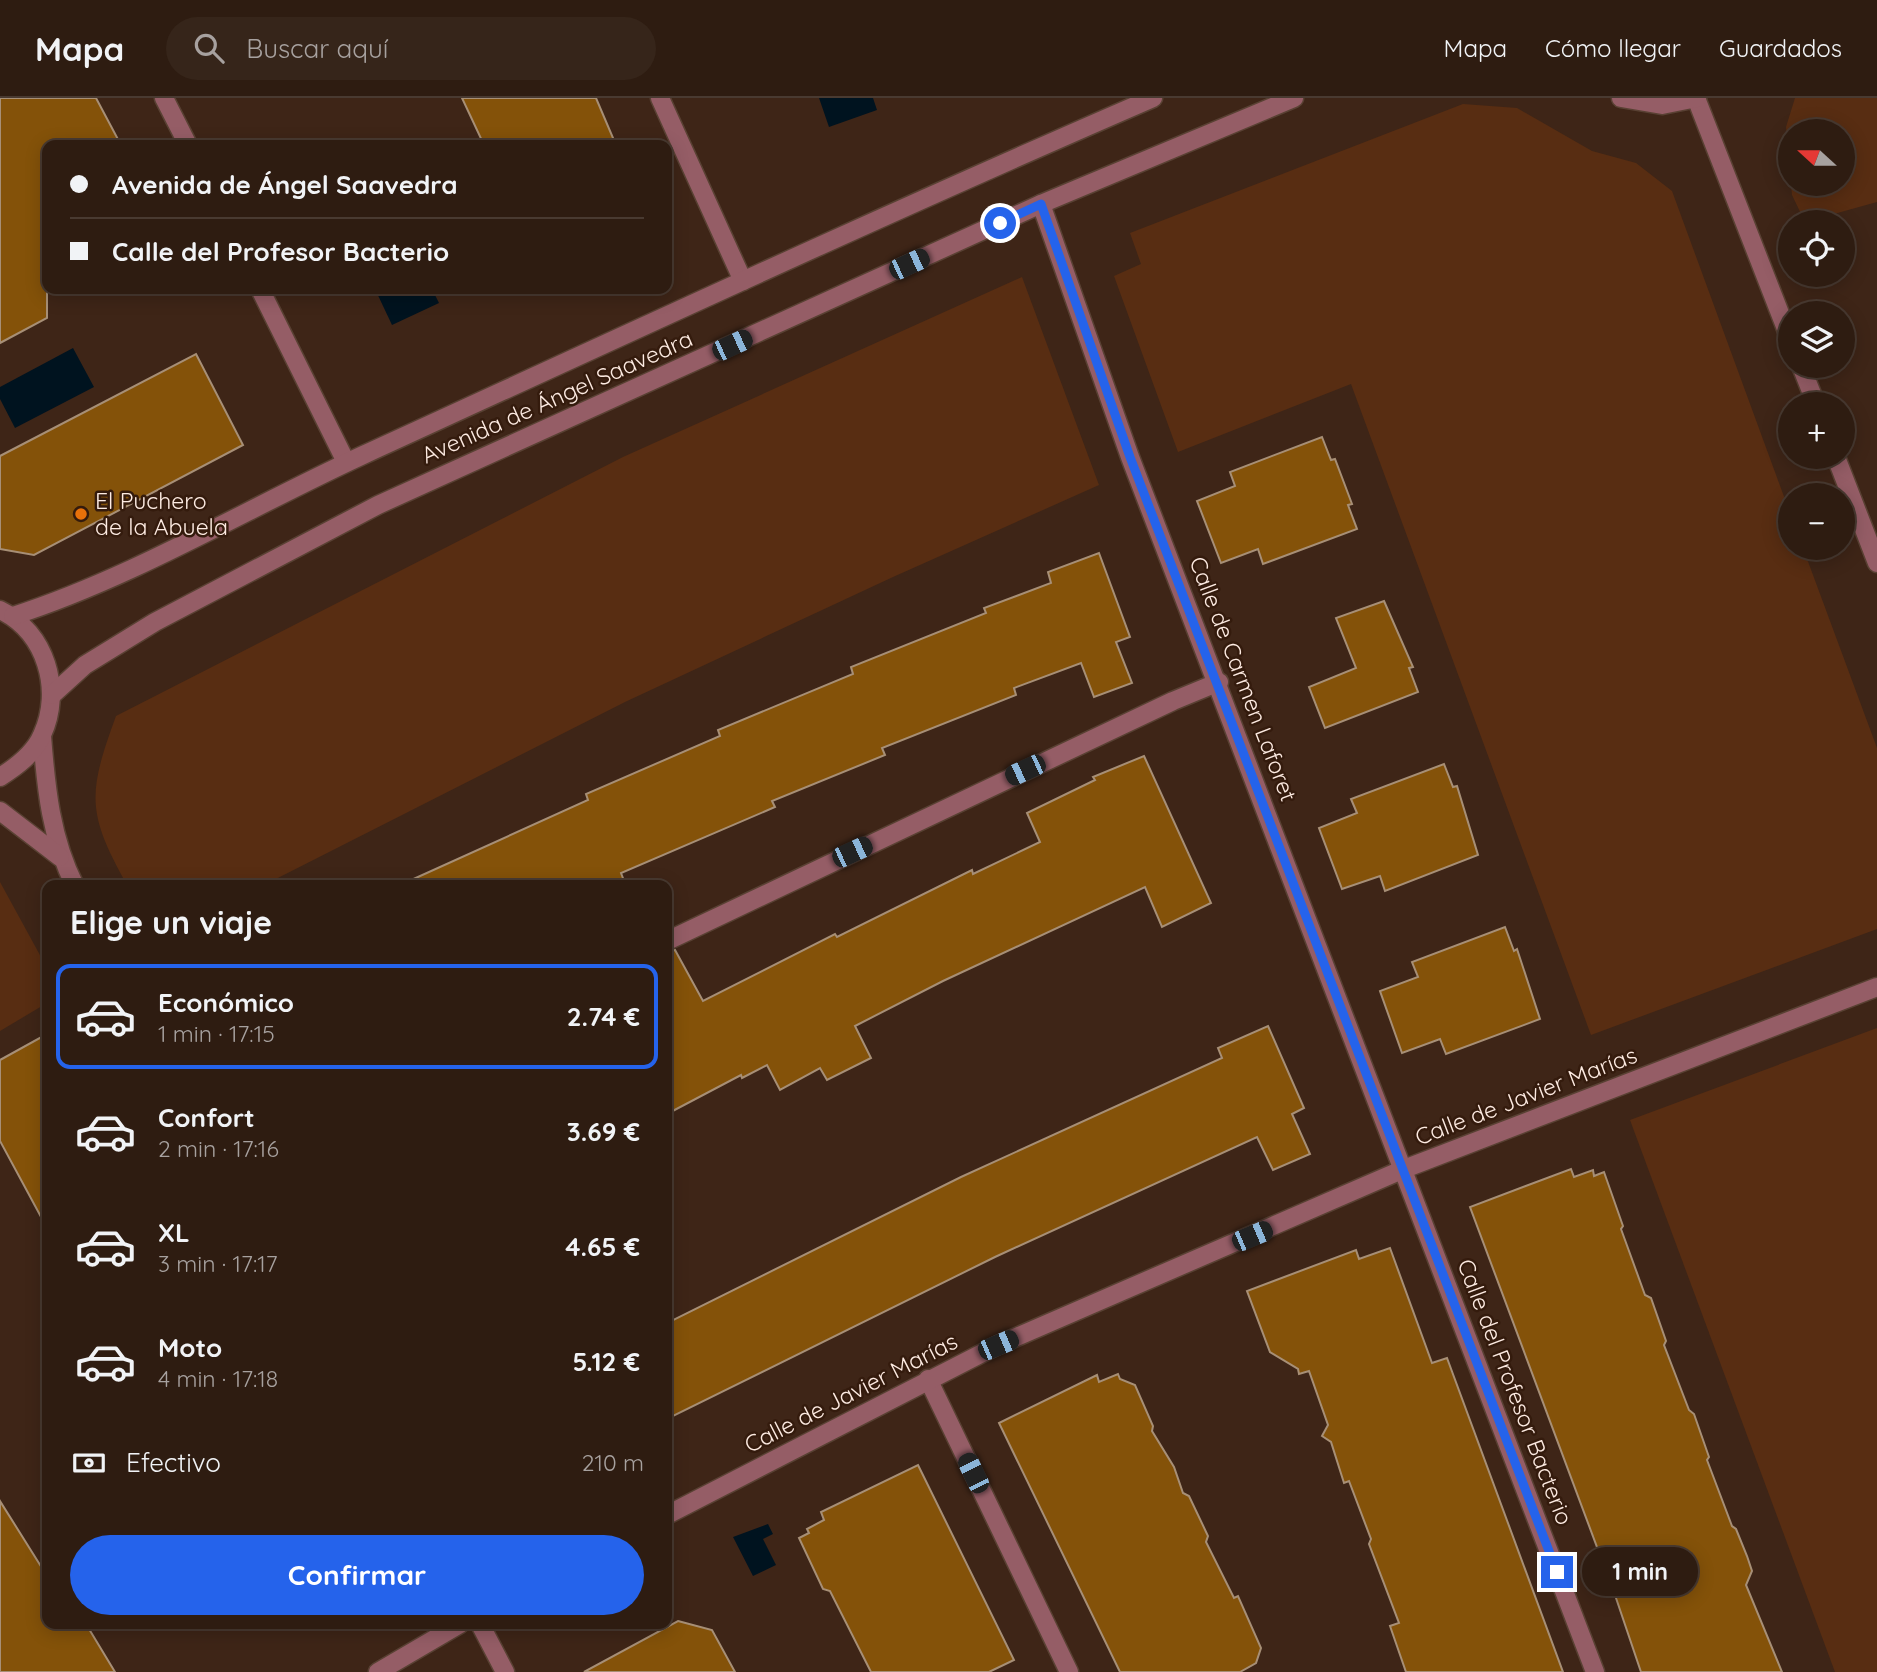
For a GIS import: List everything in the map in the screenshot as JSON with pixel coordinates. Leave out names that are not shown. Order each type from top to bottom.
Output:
[{"type":"street","points":[[164,98],[185,140]]},
{"type":"street","points":[[660,98],[743,281]]},
{"type":"street","name":"Avenida de Ángel Saavedra","points":[[6,613],[50,604],[346,462],[939,191],[1153,98]]},
{"type":"street","name":"Avenida de Ángel Saavedra","points":[[52,695],[85,665],[155,622],[378,505],[1041,204],[1294,98]]},
{"type":"street","points":[[1620,98],[1662,105],[1697,98],[1778,308]]},
{"type":"street","name":"Calle de Carmen Laforet","points":[[1041,204],[1130,457],[1219,682],[1404,1170]]},
{"type":"street","points":[[262,294],[346,462]]},
{"type":"street","points":[[1841,469],[1877,563]]},
{"type":"street","points":[[6,613],[34,638],[48,665],[52,695],[42,736],[46,787],[60,857],[72,880]]},
{"type":"street","points":[[672,939],[1124,724],[1219,682]]},
{"type":"street","points":[[0,777],[20,765],[42,736]]},
{"type":"street","points":[[0,811],[60,857]]},
{"type":"street","name":"Calle de Javier Marías","points":[[672,1512],[998,1345],[1404,1170],[1877,987]]},
{"type":"street","name":"Calle del Profesor Bacterio","points":[[1404,1170],[1595,1672]]},
{"type":"street","points":[[928,1380],[1069,1672]]},
{"type":"street","points":[[378,1672],[451,1629]]},
{"type":"street","points":[[483,1629],[505,1672]]},
{"type":"shaded area","points":[[1795,98],[1877,98],[1877,202],[1848,210],[1799,210],[1792,196],[1855,196],[1855,119],[1788,119]]},
{"type":"shaded area","points":[[1463,104],[1517,108],[1592,151],[1636,163],[1672,191],[1779,483],[1778,560],[1807,560],[1877,748],[1877,929],[1591,1035],[1351,384],[1178,452],[1114,276],[1141,264],[1130,233]]},
{"type":"shaded area","points":[[1022,277],[1099,485],[625,702],[274,880],[124,880],[104,839],[96,802],[100,765],[116,716],[623,457]]},
{"type":"shaded area","points":[[0,882],[42,959],[42,1006],[0,1031]]},
{"type":"shaded area","points":[[1877,1028],[1877,1672],[1835,1672],[1630,1120]]},
{"type":"water","points":[[819,98],[873,98],[877,110],[829,127]]},
{"type":"water","points":[[377,294],[434,294],[439,303],[392,325]]},
{"type":"water","points":[[73,348],[94,387],[15,428],[0,399],[0,387]]},
{"type":"water","points":[[768,1524],[773,1534],[763,1539],[776,1565],[753,1576],[733,1537]]},
{"type":"building","points":[[0,98],[96,98],[118,140],[42,140],[42,294],[47,294],[47,318],[0,343]]},
{"type":"building","points":[[462,98],[596,98],[614,140],[482,140]]},
{"type":"building","points":[[196,354],[243,445],[34,555],[0,549],[0,456]]},
{"type":"building","points":[[1322,437],[1331,460],[1335,459],[1352,504],[1348,505],[1357,529],[1263,564],[1258,549],[1221,563],[1197,501],[1235,486],[1230,472]]},
{"type":"building","points":[[1099,553],[1130,637],[1116,642],[1132,683],[1094,697],[1081,663],[1014,688],[1016,695],[882,748],[885,755],[772,801],[775,807],[621,873],[624,880],[411,880],[588,800],[586,794],[720,736],[718,730],[853,674],[851,667],[986,613],[984,608],[1051,583],[1048,572]]},
{"type":"building","points":[[1384,601],[1413,667],[1409,668],[1418,692],[1325,728],[1309,687],[1356,668],[1336,618]]},
{"type":"building","points":[[1144,756],[1211,903],[1162,927],[1145,887],[943,981],[855,1026],[871,1058],[827,1080],[820,1068],[780,1090],[767,1065],[742,1078],[741,1075],[672,1111],[672,951],[675,950],[703,1001],[835,934],[837,937],[972,870],[973,874],[1040,842],[1027,813],[1095,780],[1093,777]]},
{"type":"building","points":[[1444,764],[1453,787],[1457,786],[1478,855],[1385,891],[1380,876],[1342,889],[1319,828],[1357,813],[1351,799]]},
{"type":"building","points":[[1505,927],[1514,951],[1517,949],[1540,1019],[1446,1054],[1440,1039],[1402,1053],[1380,991],[1418,977],[1412,962]]},
{"type":"building","points":[[1268,1026],[1304,1108],[1292,1114],[1310,1154],[1273,1170],[1257,1137],[995,1257],[672,1417],[672,1321],[961,1177],[1222,1058],[1218,1048]]},
{"type":"building","points":[[42,1037],[42,1219],[0,1141],[0,1060]]},
{"type":"building","points":[[1571,1169],[1574,1177],[1593,1170],[1594,1176],[1604,1172],[1645,1295],[1651,1298],[1666,1341],[1664,1345],[1689,1410],[1694,1414],[1709,1457],[1707,1460],[1732,1526],[1736,1529],[1747,1556],[1752,1571],[1746,1585],[1782,1672],[1641,1672],[1470,1207]]},
{"type":"building","points":[[1390,1248],[1432,1363],[1447,1358],[1563,1672],[1406,1672],[1390,1626],[1399,1623],[1349,1481],[1344,1483],[1331,1442],[1322,1436],[1328,1425],[1309,1371],[1299,1374],[1298,1369],[1270,1352],[1247,1291],[1356,1250],[1359,1259]]},
{"type":"building","points":[[1118,1374],[1120,1379],[1135,1385],[1153,1426],[1152,1431],[1174,1467],[1183,1493],[1189,1496],[1208,1536],[1206,1542],[1234,1598],[1238,1596],[1261,1648],[1256,1663],[1240,1672],[1120,1672],[999,1423],[1097,1375],[1099,1382]]},
{"type":"building","points":[[918,1465],[1014,1660],[989,1672],[871,1672],[830,1591],[823,1589],[799,1538],[809,1533],[807,1529],[824,1520],[821,1512]]},
{"type":"building","points":[[0,1501],[42,1568],[42,1629],[89,1629],[115,1672],[0,1672]]},
{"type":"building","points":[[678,1621],[712,1630],[735,1672],[584,1672],[663,1629],[672,1629],[672,1624]]},
{"type":"place","name":"El Puchero de la Abuela","points":[[81,514]]},
{"type":"route","points":[[1000,223],[1041,204],[1130,457],[1219,682],[1557,1572]]}]
